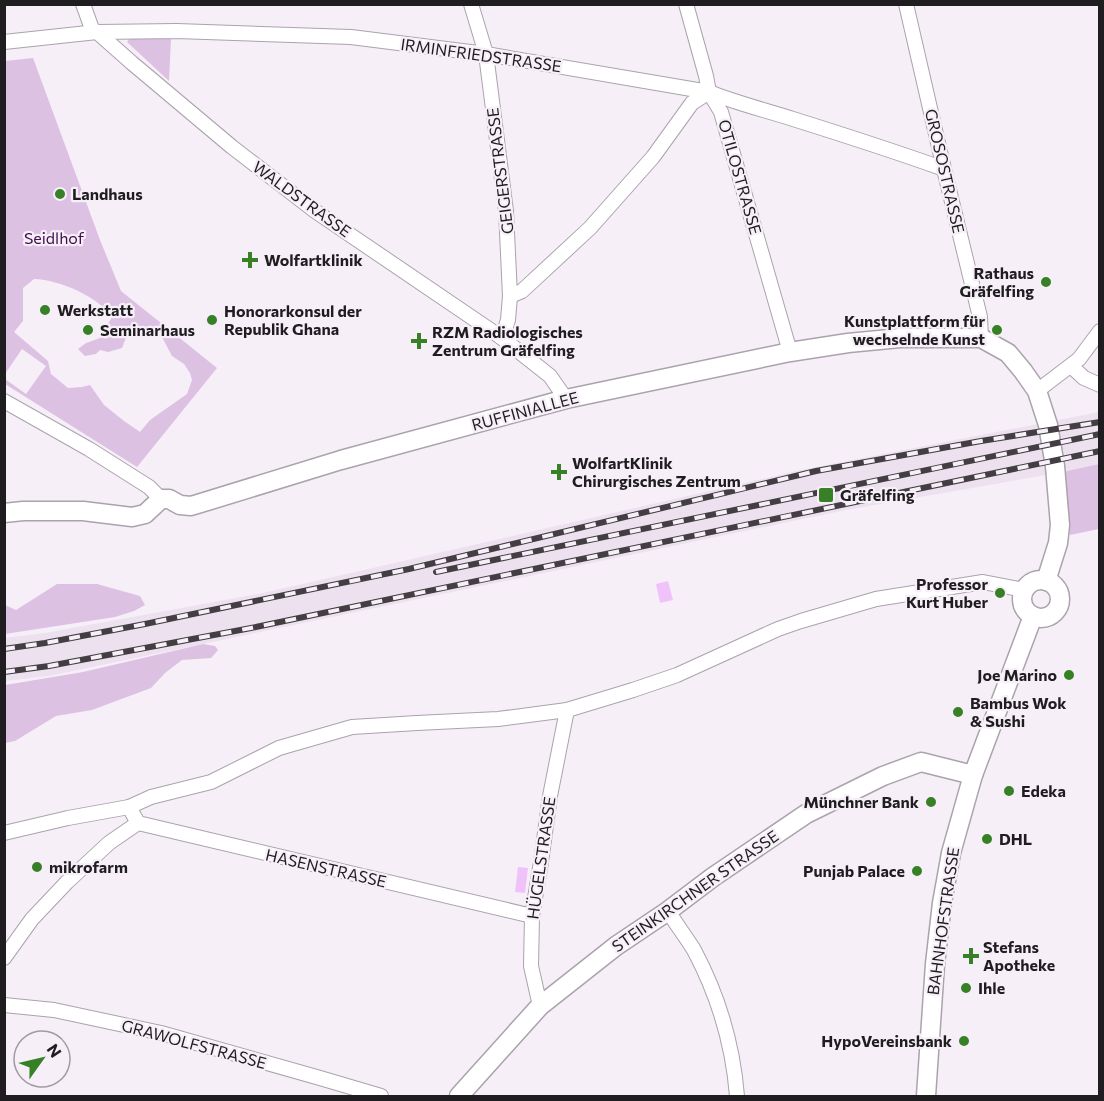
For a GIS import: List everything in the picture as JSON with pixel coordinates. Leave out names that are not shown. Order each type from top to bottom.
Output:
[{"type":"street","name":"WALDSTRASSE","points":[[83,4],[92,29],[232,147],[315,211],[502,338],[550,376],[566,399]]},
{"type":"street","name":"GEIGERSTRASSE","points":[[471,4],[486,54],[506,211],[510,296],[508,320],[502,338]]},
{"type":"street","name":"OTILOSTRASSE","points":[[686,4],[709,92],[721,112],[790,352]]},
{"type":"street","name":"GROSOSTRASSE","points":[[906,4],[980,317],[981,338]]},
{"type":"street","name":"IRMINFRIEDSTRASSE","points":[[4,42],[97,32],[177,31],[351,37],[486,54],[709,92],[733,102],[863,141],[944,169]]},
{"type":"street","points":[[510,296],[522,291],[590,228],[654,158],[692,103],[709,92]]},
{"type":"street","points":[[1046,581],[1058,543],[1060,525],[1056,466],[1048,425],[1037,391],[1071,366],[1100,331]]},
{"type":"street","name":"RUFFINIALLEE","points":[[161,499],[191,506],[341,460],[566,399],[790,352],[848,343],[900,338],[981,338],[1008,353],[1037,391]]},
{"type":"street","points":[[1071,366],[1084,378],[1100,385]]},
{"type":"street","points":[[4,401],[99,455],[149,487],[161,499],[145,514],[132,517],[84,511],[4,513]]},
{"type":"street","points":[[1033,581],[1046,581],[1056,588],[1059,594],[1058,606],[1048,616],[1033,616],[1024,608],[1022,602],[1024,590],[1033,581]]},
{"type":"street","points":[[4,833],[129,807],[152,797],[211,782],[279,748],[352,728],[498,719],[567,710],[677,675],[786,626],[865,602],[984,582],[1024,590]]},
{"type":"street","name":"BAHNHOFSTRASSE","points":[[926,1096],[935,964],[951,853],[973,775],[1033,616]]},
{"type":"street","name":"HÜGELSTRASSE","points":[[540,1006],[531,966],[532,916],[550,796],[567,710]]},
{"type":"street","name":"STEINKIRCHNER STRASSE","points":[[459,1096],[540,1006],[616,946],[806,814],[883,776],[921,762],[973,775]]},
{"type":"street","points":[[4,958],[32,919],[67,882],[110,843],[138,823],[129,807]]},
{"type":"street","name":"HASENSTRASSE","points":[[138,823],[532,916]]},
{"type":"street","points":[[668,911],[693,950],[715,995],[728,1037],[737,1096]]},
{"type":"street","name":"GRAWOLFSTRASSE","points":[[4,1005],[54,1010],[161,1033],[381,1096]]},
{"type":"shaded area","points":[[1099,412],[1099,464],[846,510],[49,676],[5,681],[4,638],[45,633],[263,593],[801,470]]},
{"type":"shaded area","points":[[668,581],[673,600],[660,603],[656,584]]},
{"type":"shaded area","points":[[518,867],[528,868],[525,893],[515,892]]},
{"type":"green space","points":[[130,38],[171,39],[169,81],[127,42]]},
{"type":"green space","name":"Seidlhof","points":[[33,58],[121,291],[217,368],[137,467],[5,384],[5,379],[26,394],[46,366],[22,349],[5,374],[5,61]],"holes":[[[34,279],[77,290],[97,302],[112,317],[100,338],[78,349],[85,356],[96,354],[100,350],[108,352],[122,348],[127,335],[131,332],[143,333],[155,329],[172,356],[184,364],[190,373],[192,380],[187,394],[150,420],[140,432],[104,405],[90,385],[68,388],[51,374],[48,361],[14,332],[23,321],[23,288]]]},
{"type":"green space","points":[[1099,464],[1099,529],[1070,535],[1062,472]]},
{"type":"green space","points":[[57,584],[97,584],[140,596],[145,605],[115,617],[5,634],[5,605],[16,610]]},
{"type":"green space","points":[[203,644],[215,646],[218,650],[211,658],[182,660],[151,688],[92,710],[56,716],[15,741],[5,743],[5,685],[83,672]]},
{"type":"railway","points":[[4,649],[145,624],[409,569],[816,471],[1100,422]]},
{"type":"railway","points":[[436,572],[1100,434]]},
{"type":"railway","points":[[4,672],[49,666],[251,628],[1100,451]]},
{"type":"place","name":"Landhaus","points":[[60,194]]},
{"type":"place","name":"Wolfartklinik","points":[[250,260]]},
{"type":"place","name":"Rathaus Gräfelfing","points":[[1046,282]]},
{"type":"place","name":"Werkstatt","points":[[45,310]]},
{"type":"place","name":"Honorarkonsul der Republik Ghana","points":[[212,320]]},
{"type":"place","name":"Seminarhaus","points":[[88,330]]},
{"type":"place","name":"Kunstplattform für wechselnde Kunst","points":[[997,330]]},
{"type":"place","name":"RZM Radiologisches Zentrum Gräfelfing","points":[[419,341]]},
{"type":"place","name":"WolfartKlinik Chirurgisches Zentrum","points":[[559,472]]},
{"type":"place","name":"Gräfelfing","points":[[826,495]]},
{"type":"place","name":"Professor Kurt Huber","points":[[1000,593]]},
{"type":"place","name":"Joe Marino","points":[[1069,675]]},
{"type":"place","name":"Bambus Wok & Sushi","points":[[958,712]]},
{"type":"place","name":"Edeka","points":[[1009,791]]},
{"type":"place","name":"Münchner Bank","points":[[931,802]]},
{"type":"place","name":"DHL","points":[[987,839]]},
{"type":"place","name":"mikrofarm","points":[[37,867]]},
{"type":"place","name":"Punjab Palace","points":[[917,871]]},
{"type":"place","name":"Stefans Apotheke","points":[[971,956]]},
{"type":"place","name":"Ihle","points":[[966,988]]},
{"type":"place","name":"HypoVereinsbank","points":[[964,1041]]}]
